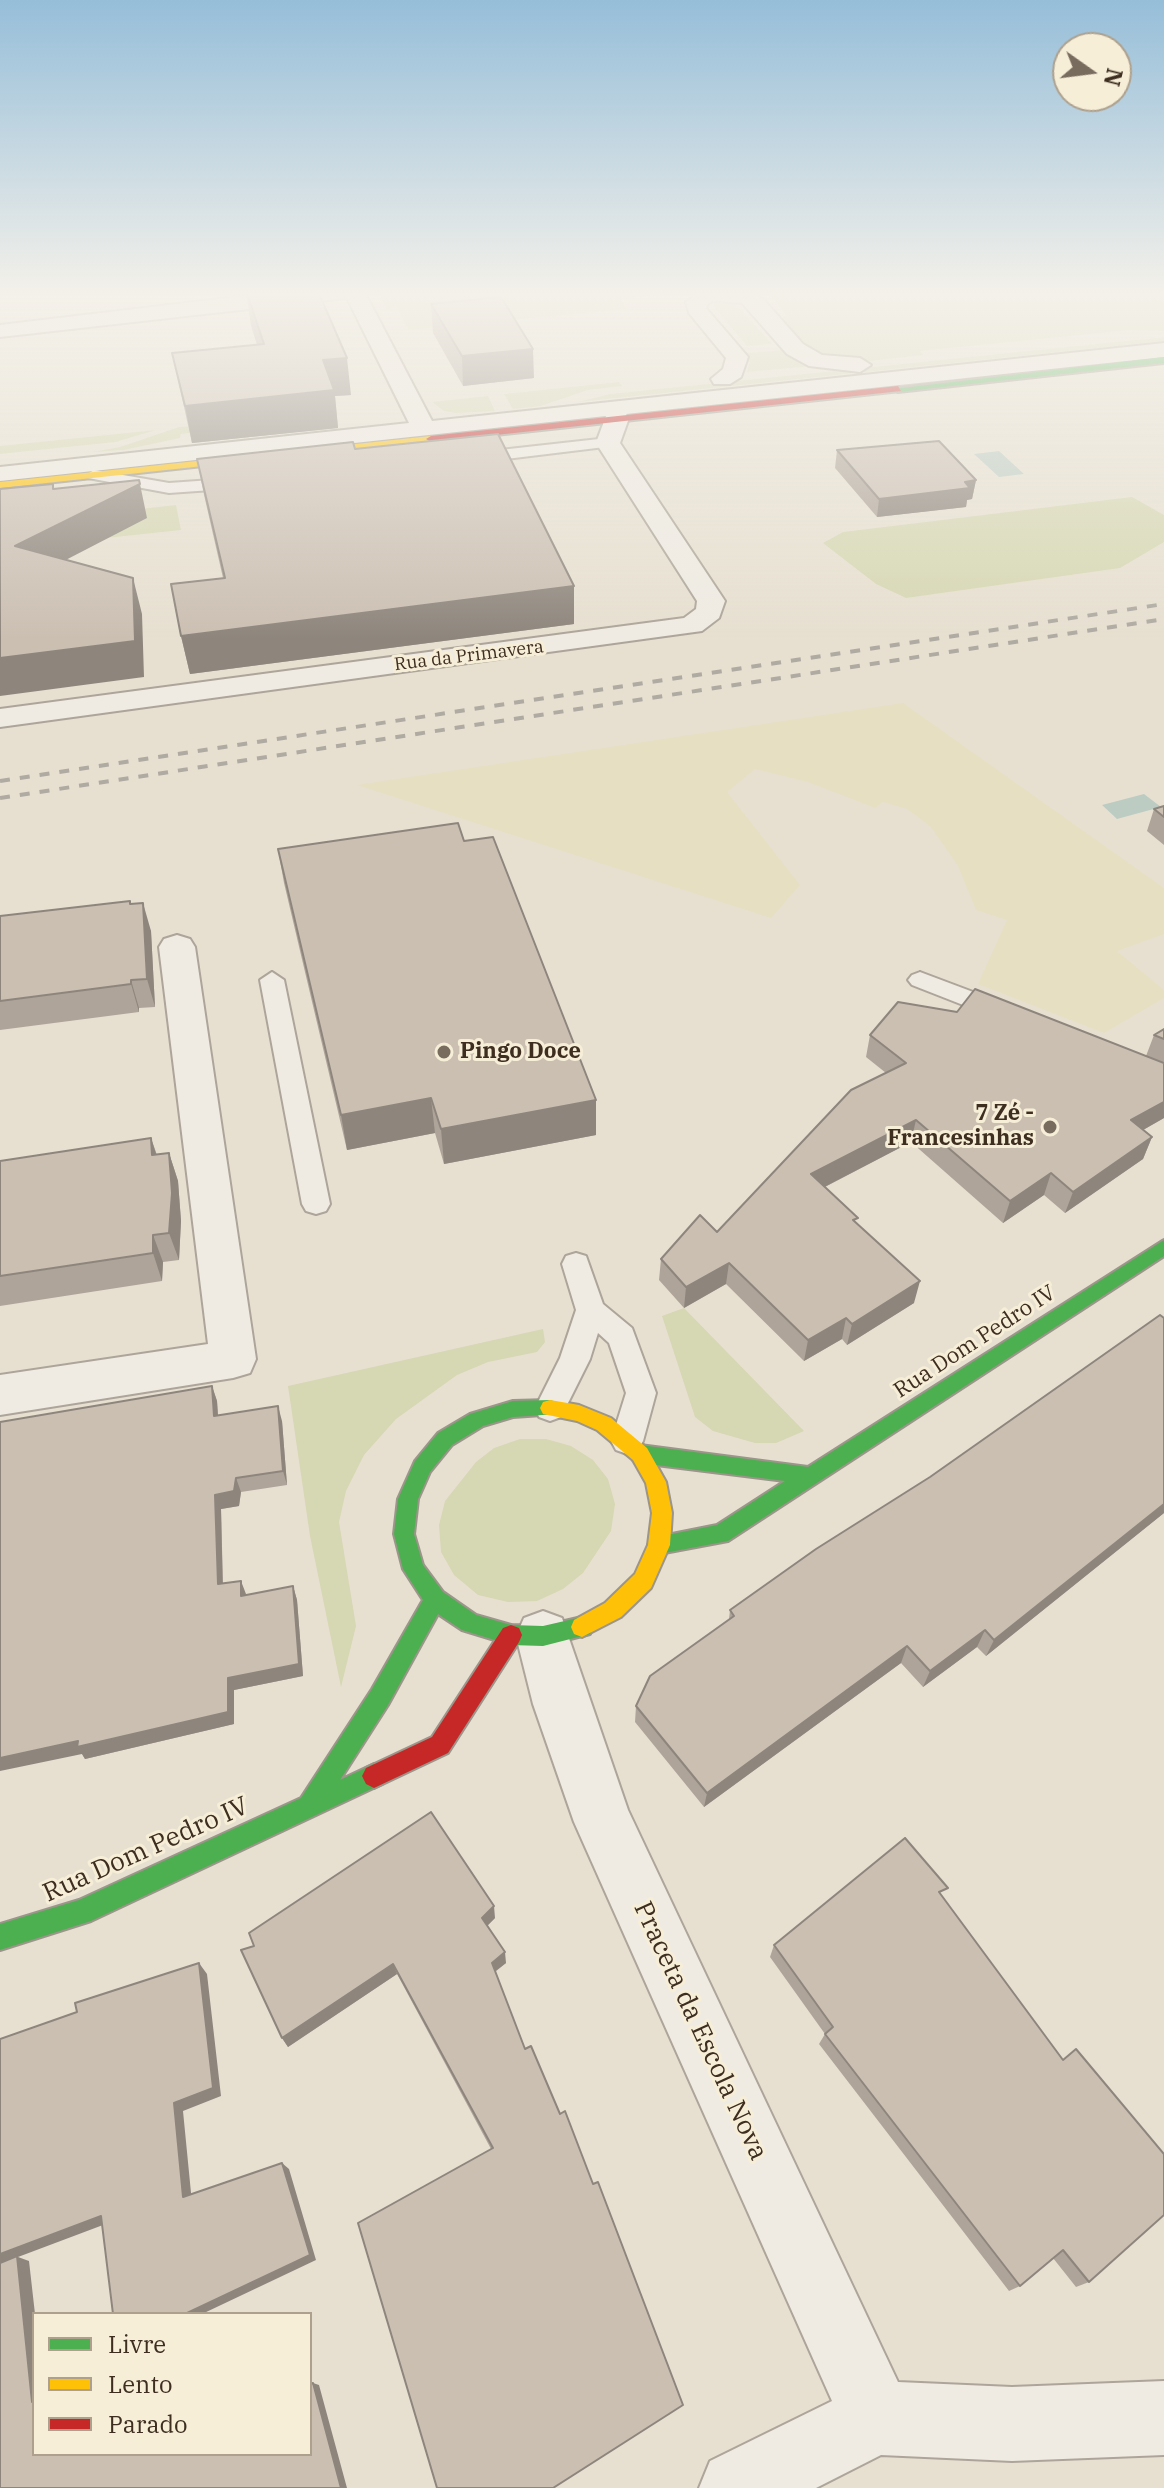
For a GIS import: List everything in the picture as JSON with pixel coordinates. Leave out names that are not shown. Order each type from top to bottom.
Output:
[{"type":"street","points":[[413,407],[424,429]]},
{"type":"street","points":[[537,417],[557,407]]},
{"type":"street","points":[[0,474],[630,407]]},
{"type":"street","points":[[0,485],[612,431],[798,407]]},
{"type":"street","name":"Rua da Primavera","points":[[0,718],[692,625],[709,612],[711,601],[612,431]]},
{"type":"street","points":[[0,1395],[233,1359],[177,947]]},
{"type":"street","name":"Rua Dom Pedro IV","points":[[659,1545],[721,1534],[1164,1247]]},
{"type":"street","points":[[550,1408],[579,1413],[604,1424],[633,1448],[658,1492],[662,1513],[659,1545],[643,1581],[613,1610],[575,1630],[527,1635],[470,1623],[435,1599],[414,1569],[404,1534],[408,1499],[429,1458],[445,1439],[477,1420],[513,1409],[550,1408]]},
{"type":"street","points":[[633,1448],[812,1476]]},
{"type":"street","points":[[311,1803],[380,1697],[435,1599]]},
{"type":"street","name":"Rua Dom Pedro IV","points":[[0,1937],[82,1912],[440,1745],[527,1635]]},
{"type":"street","name":"Praceta da Escola Nova","points":[[527,1635],[561,1704],[603,1822],[877,2418]]},
{"type":"street","points":[[737,2488],[877,2418],[1012,2424],[1164,2418]]},
{"type":"lane","points":[[452,460],[612,431]]},
{"type":"lane","points":[[94,475],[169,488],[253,481]]},
{"type":"lane","points":[[272,980],[316,1204]]},
{"type":"lane","points":[[920,980],[1020,1020]]},
{"type":"lane","points":[[576,1264],[591,1310],[622,1336],[641,1393],[633,1448]]},
{"type":"lane","points":[[550,1408],[575,1359],[591,1310]]},
{"type":"shaded area","points":[[999,451],[1024,474],[999,477],[974,454]]},
{"type":"shaded area","points":[[903,703],[1164,888],[1164,934],[1117,951],[1164,990],[1164,998],[1104,1033],[978,984],[1007,920],[976,910],[958,866],[931,827],[907,809],[883,802],[875,808],[808,782],[755,769],[727,792],[800,885],[771,918],[357,785]]},
{"type":"shaded area","points":[[1144,794],[1161,807],[1117,819],[1102,805]]},
{"type":"green space","points":[[439,407],[493,407],[495,411],[456,413]]},
{"type":"green space","points":[[204,425],[205,431],[181,434],[180,438],[124,450],[92,452],[120,447],[179,427]]},
{"type":"green space","points":[[156,430],[116,442],[0,454],[0,446]]},
{"type":"green space","points":[[1132,497],[1164,515],[1164,542],[1120,568],[906,598],[876,584],[823,543],[843,532]]},
{"type":"green space","points":[[176,505],[181,530],[97,539],[95,514]]},
{"type":"green space","points":[[684,1308],[804,1431],[776,1443],[755,1443],[713,1431],[695,1417],[662,1316]]},
{"type":"green space","points":[[543,1329],[545,1342],[537,1352],[488,1362],[457,1375],[396,1419],[364,1455],[346,1491],[339,1522],[356,1626],[341,1687],[310,1536],[288,1386]]},
{"type":"green space","points":[[520,1439],[546,1439],[571,1446],[593,1460],[608,1479],[615,1504],[611,1531],[583,1573],[563,1589],[537,1601],[508,1602],[478,1595],[454,1575],[441,1552],[439,1525],[445,1501],[476,1462],[494,1448]]},
{"type":"building","points":[[498,434],[574,586],[181,636],[171,584],[225,578],[197,459],[353,442],[355,449]]},
{"type":"building","points":[[939,441],[976,480],[965,482],[970,488],[879,499],[837,450]]},
{"type":"building","points":[[139,480],[140,484],[15,546],[133,578],[135,641],[0,658],[0,489],[53,484],[53,489]]},
{"type":"building","points":[[1164,806],[1164,817],[1154,809]]},
{"type":"building","name":"Pingo Doce","points":[[458,823],[464,841],[493,837],[596,1100],[441,1129],[431,1098],[341,1115],[278,849]]},
{"type":"building","points":[[130,901],[130,904],[143,903],[147,979],[131,980],[131,984],[0,1001],[0,916]]},
{"type":"building","points":[[975,989],[1164,1063],[1164,1102],[1131,1120],[1152,1137],[1073,1192],[1051,1173],[1010,1201],[916,1120],[811,1174],[858,1218],[853,1220],[920,1281],[852,1324],[846,1318],[808,1340],[729,1263],[686,1287],[661,1259],[700,1215],[717,1232],[851,1090],[906,1063],[870,1035],[898,1002],[957,1012]]},
{"type":"building","points":[[1164,1029],[1164,1039],[1154,1035]]},
{"type":"building","points":[[151,1138],[152,1155],[169,1153],[172,1193],[169,1233],[153,1235],[153,1253],[0,1276],[0,1161]]},
{"type":"building","points":[[1160,1315],[1164,1318],[1164,1504],[994,1640],[985,1630],[930,1671],[907,1646],[707,1793],[636,1706],[650,1676],[734,1616],[730,1610],[816,1549],[930,1477]]},
{"type":"building","points":[[212,1386],[214,1416],[278,1406],[283,1471],[236,1478],[234,1491],[215,1495],[218,1584],[241,1581],[241,1596],[293,1586],[299,1664],[228,1678],[228,1712],[77,1747],[78,1741],[0,1758],[0,1422]]},
{"type":"building","points":[[431,1812],[494,1906],[482,1918],[505,1952],[492,1963],[525,2049],[531,2046],[560,2114],[565,2111],[593,2184],[598,2182],[683,2405],[553,2488],[437,2488],[358,2223],[493,2148],[393,1964],[282,2038],[241,1950],[254,1946],[249,1933]]},
{"type":"building","points":[[905,1838],[948,1888],[939,1892],[1063,2060],[1076,2049],[1164,2154],[1164,2215],[1089,2282],[1063,2250],[1020,2286],[825,2034],[833,2027],[774,1945]]},
{"type":"building","points":[[199,1963],[213,2088],[174,2103],[183,2197],[282,2163],[310,2255],[189,2312],[113,2312],[101,2216],[0,2254],[0,2039],[77,2012],[75,2003]]},
{"type":"building","points":[[17,2256],[32,2402],[32,2456],[312,2456],[313,2383],[341,2488],[0,2488],[0,2263]]},
{"type":"railway","points":[[0,781],[1164,604]]},
{"type":"railway","points":[[0,798],[1164,619]]},
{"type":"traffic: fast","points":[[659,1545],[721,1534],[1164,1247]]},
{"type":"traffic: fast","points":[[550,1408],[513,1409],[477,1420],[445,1439],[422,1467],[408,1499],[404,1534],[414,1569],[435,1599],[470,1623],[511,1635],[543,1636],[582,1627]]},
{"type":"traffic: fast","points":[[640,1454],[812,1476]]},
{"type":"traffic: fast","points":[[311,1803],[380,1697],[435,1599]]},
{"type":"traffic: fast","points":[[0,1937],[82,1912],[374,1776]]},
{"type":"traffic: slow","points":[[0,485],[431,439]]},
{"type":"traffic: slow","points":[[550,1408],[579,1413],[604,1424],[640,1454],[656,1482],[662,1513],[659,1545],[643,1581],[613,1610],[582,1627]]},
{"type":"traffic: jam","points":[[431,439],[729,407]]},
{"type":"traffic: jam","points":[[374,1776],[440,1745],[511,1635]]},
{"type":"place","name":"Pingo Doce","points":[[444,1052]]},
{"type":"place","name":"7 Zé - Francesinhas","points":[[1050,1127]]}]
